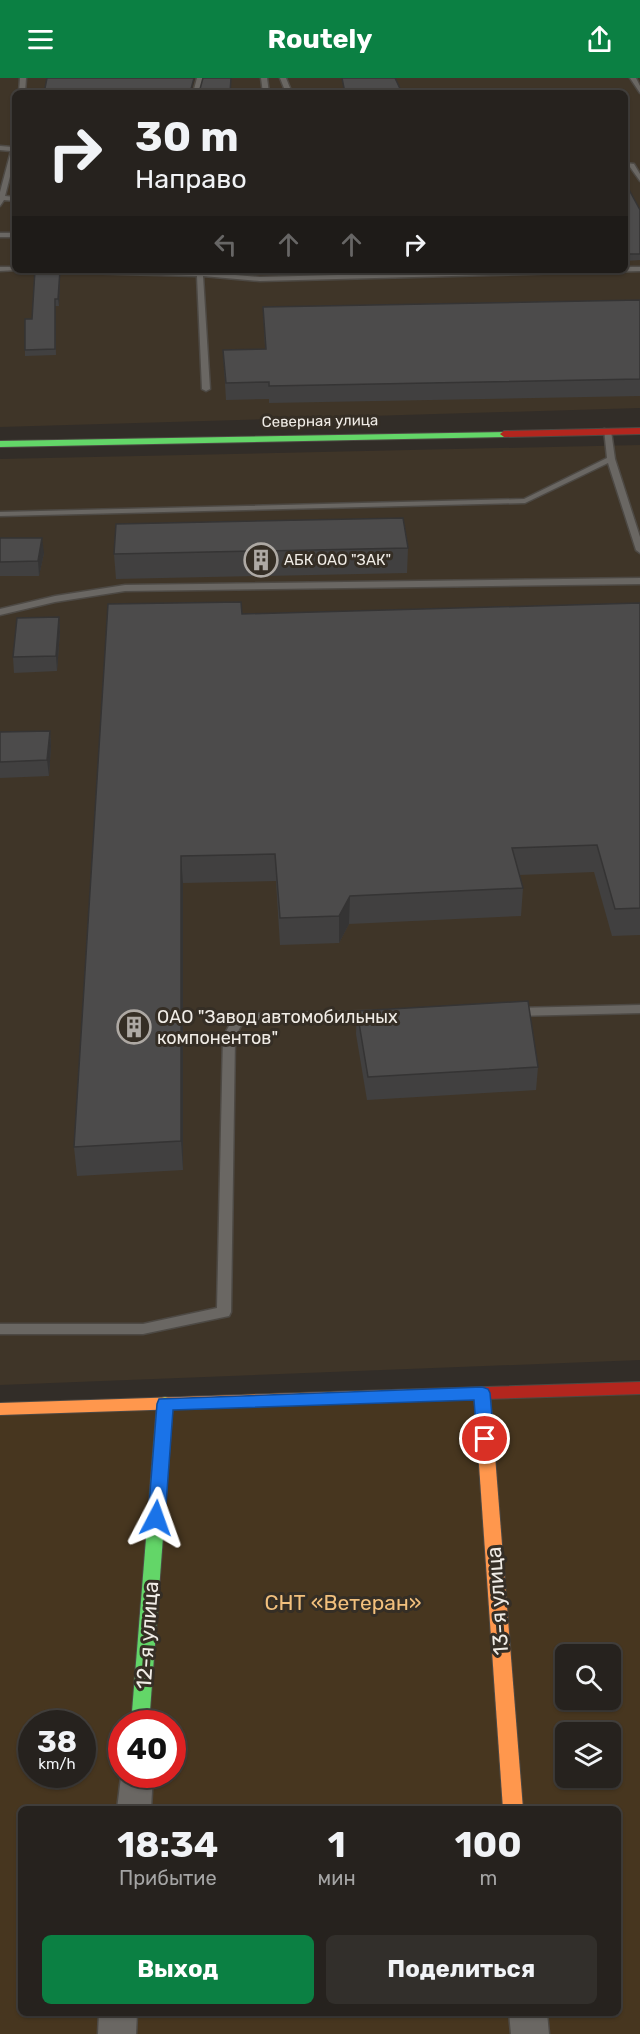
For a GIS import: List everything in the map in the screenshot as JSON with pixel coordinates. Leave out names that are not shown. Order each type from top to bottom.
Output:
[{"type":"street","name":"Северная улица","points":[[0,444],[640,431]]},
{"type":"street","points":[[0,1409],[640,1388]]},
{"type":"street","name":"13-я улица","points":[[482,1393],[513,1806]]},
{"type":"street","name":"12-я улица","points":[[141,1710],[165,1404]]},
{"type":"street","points":[[134,1806],[135,1788]]},
{"type":"street","points":[[117,2034],[118,2016]]},
{"type":"street","points":[[528,2016],[530,2034]]},
{"type":"lane","points":[[633,78],[640,91]]},
{"type":"lane","points":[[1,201],[3,179],[12,159]]},
{"type":"lane","points":[[628,165],[632,165],[640,179]]},
{"type":"lane","points":[[161,273],[260,279],[379,273]]},
{"type":"lane","points":[[200,274],[207,389]]},
{"type":"lane","points":[[607,431],[611,459],[640,550]]},
{"type":"lane","points":[[0,514],[525,501],[611,459]]},
{"type":"lane","points":[[0,612],[55,599],[125,588],[640,581]]},
{"type":"lane","points":[[499,1012],[640,1009]]},
{"type":"lane","points":[[0,1329],[142,1329],[224,1312],[229,1037],[239,1018],[381,1015]]},
{"type":"shaded area","points":[[0,78],[640,78],[640,408],[0,427]]},
{"type":"shaded area","points":[[640,445],[640,1360],[0,1385],[0,459]]},
{"type":"green space","name":"СНТ «Ветеран»","points":[[640,1387],[640,2034],[0,2034],[0,1404]]},
{"type":"building","points":[[47,78],[194,78],[191,89],[200,89],[203,78],[231,78],[230,90],[45,90]]},
{"type":"building","points":[[342,78],[395,78],[401,90],[344,90]]},
{"type":"building","points":[[628,188],[640,210],[640,254],[628,254]]},
{"type":"building","points":[[35,273],[60,273],[58,299],[55,299],[55,349],[25,350],[25,319],[32,319]]},
{"type":"building","points":[[640,300],[640,379],[269,386],[269,382],[226,383],[223,350],[266,349],[263,307]]},
{"type":"building","points":[[403,518],[408,548],[114,554],[116,524]]},
{"type":"building","points":[[0,538],[42,538],[38,561],[0,562]]},
{"type":"building","name":"ОАО \"Завод автомобильных компонентов\"","points":[[241,602],[242,614],[640,603],[640,908],[615,909],[597,845],[512,848],[523,888],[350,896],[339,916],[280,918],[275,854],[181,856],[181,1141],[74,1147],[108,604]]},
{"type":"building","points":[[59,617],[56,656],[13,657],[17,618]]},
{"type":"building","points":[[50,731],[47,760],[0,762],[0,732]]},
{"type":"building","points":[[528,1001],[538,1067],[368,1077],[357,1011]]},
{"type":"traffic: fast","points":[[0,444],[504,434]]},
{"type":"traffic: fast","points":[[141,1710],[165,1403]]},
{"type":"traffic: slow","points":[[482,1393],[513,1806]]},
{"type":"traffic: slow","points":[[0,1409],[422,1395]]},
{"type":"traffic: jam","points":[[504,434],[640,431]]},
{"type":"traffic: jam","points":[[422,1395],[640,1388]]},
{"type":"place","name":"АБК ОАО \"ЗАК\"","points":[[261,560]]},
{"type":"place","name":"ОАО \"Завод автомобильных компонентов\"","points":[[134,1027]]},
{"type":"route","points":[[156,1518],[165,1404],[482,1393],[485,1439]]}]
